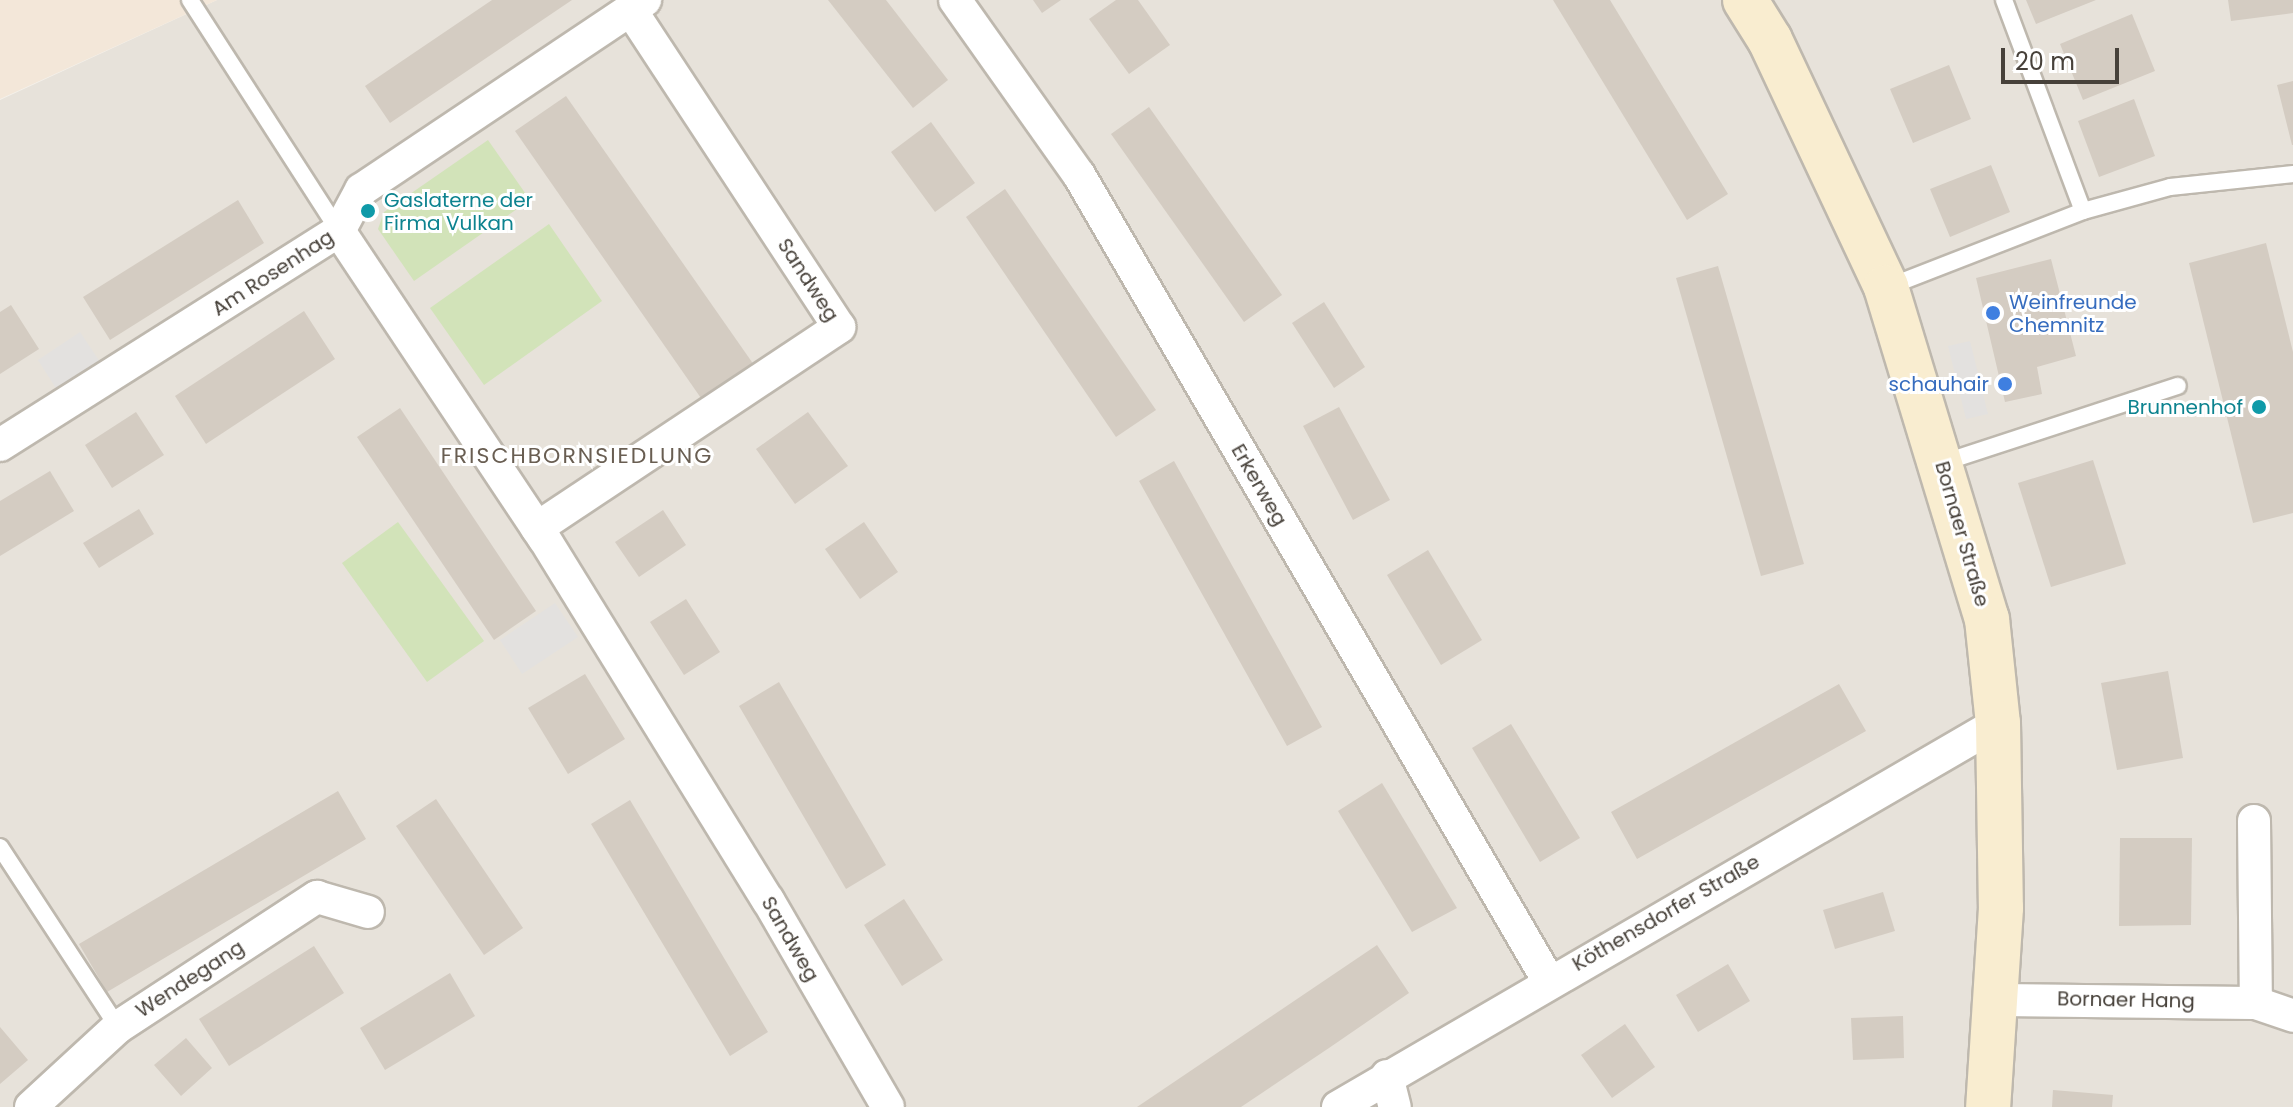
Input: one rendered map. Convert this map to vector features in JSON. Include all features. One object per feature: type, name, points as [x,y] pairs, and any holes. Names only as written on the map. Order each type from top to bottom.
[{"type":"main road","name":"Bornaer Straße","points":[[1745,0],[1770,40],[1886,287],[1987,619],[1998,723],[2001,908],[1988,1107]]},
{"type":"street","name":"Erkerweg","points":[[955,0],[1079,175],[1548,980]]},
{"type":"street","name":"Am Rosenhag","points":[[0,445],[339,231],[361,190],[638,5]]},
{"type":"street","name":"Sandweg","points":[[537,528],[839,327],[638,5]]},
{"type":"street","name":"Sandweg","points":[[339,231],[537,528],[768,900],[888,1107]]},
{"type":"street","name":"Köthensdorfer Straße","points":[[1338,1107],[1391,1092],[1548,980],[1998,723]]},
{"type":"street","points":[[2254,821],[2256,1003]]},
{"type":"street","name":"Wendegang","points":[[31,1107],[118,1027],[317,897],[368,912]]},
{"type":"street","name":"Bornaer Hang","points":[[1996,1000],[2256,1003],[2293,1016]]},
{"type":"lane","name":"Sandweg","points":[[190,0],[339,231]]},
{"type":"lane","points":[[2004,0],[2083,211]]},
{"type":"lane","points":[[1886,287],[2083,211],[2170,187],[2293,174]]},
{"type":"lane","points":[[1941,463],[2178,386]]},
{"type":"lane","points":[[0,847],[118,1027]]},
{"type":"shaded area","points":[[0,0],[217,0],[0,99]]},
{"type":"shaded area","points":[[217,0],[1732,0],[1870,284],[1983,626],[1988,1107],[0,1107],[0,100]]},
{"type":"shaded area","points":[[1753,0],[2293,0],[2293,1107],[1992,1107],[2005,646]]},
{"type":"shaded area","points":[[80,332],[100,362],[57,390],[38,360]]},
{"type":"shaded area","points":[[1970,341],[1988,414],[1966,419],[1948,346]]},
{"type":"shaded area","points":[[555,603],[578,637],[522,674],[500,640]]},
{"type":"green space","points":[[488,140],[530,200],[414,281],[378,229],[384,212]]},
{"type":"green space","points":[[549,224],[602,301],[484,385],[430,308]]},
{"type":"green space","points":[[398,522],[484,641],[427,682],[342,563]]},
{"type":"building","points":[[492,0],[572,0],[390,123],[365,86]]},
{"type":"building","points":[[828,0],[886,0],[948,80],[913,108]]},
{"type":"building","points":[[1033,0],[1061,0],[1042,13]]},
{"type":"building","points":[[1116,0],[1138,0],[1170,45],[1129,74],[1089,19]]},
{"type":"building","points":[[1553,0],[1610,0],[1728,194],[1687,220]]},
{"type":"building","points":[[2026,0],[2096,0],[2036,24]]},
{"type":"building","points":[[2228,0],[2293,0],[2293,13],[2231,21]]},
{"type":"building","points":[[2132,14],[2155,71],[2083,100],[2060,44]]},
{"type":"building","points":[[1949,65],[1971,119],[1913,143],[1890,89]]},
{"type":"building","points":[[2293,81],[2293,145],[2292,145],[2277,85]]},
{"type":"building","points":[[566,96],[754,365],[703,401],[515,131]]},
{"type":"building","points":[[2134,99],[2155,156],[2099,177],[2078,121]]},
{"type":"building","points":[[1149,107],[1282,295],[1244,322],[1111,134]]},
{"type":"building","points":[[931,122],[975,183],[935,212],[891,152]]},
{"type":"building","points":[[1991,165],[2010,212],[1950,237],[1930,189]]},
{"type":"building","points":[[1005,189],[1156,410],[1116,437],[966,217]]},
{"type":"building","points":[[238,200],[264,243],[110,340],[83,297]]},
{"type":"building","points":[[2266,243],[2293,352],[2293,513],[2253,523],[2189,263]]},
{"type":"building","points":[[2051,259],[2076,356],[2037,367],[2042,394],[2005,402],[1976,278]]},
{"type":"building","points":[[1718,266],[1804,564],[1761,576],[1676,278]]},
{"type":"building","points":[[1324,302],[1365,367],[1334,388],[1292,323]]},
{"type":"building","points":[[11,305],[39,349],[0,374],[0,312]]},
{"type":"building","points":[[304,311],[335,359],[206,444],[175,396]]},
{"type":"building","points":[[1339,407],[1390,500],[1353,520],[1303,426]]},
{"type":"building","points":[[400,408],[536,611],[494,640],[357,437]]},
{"type":"building","points":[[136,412],[164,455],[112,488],[85,445]]},
{"type":"building","points":[[808,412],[848,466],[795,504],[756,449]]},
{"type":"building","points":[[2093,460],[2126,564],[2051,587],[2018,483]]},
{"type":"building","points":[[1174,461],[1322,727],[1287,746],[1139,481]]},
{"type":"building","points":[[50,471],[74,511],[0,556],[0,501]]},
{"type":"building","points":[[139,509],[154,534],[99,568],[83,543]]},
{"type":"building","points":[[663,510],[686,545],[639,577],[615,542]]},
{"type":"building","points":[[864,522],[898,572],[860,599],[825,549]]},
{"type":"building","points":[[1428,550],[1482,640],[1441,665],[1387,575]]},
{"type":"building","points":[[686,599],[720,652],[684,675],[650,622]]},
{"type":"building","points":[[2168,671],[2183,758],[2117,770],[2101,683]]},
{"type":"building","points":[[585,674],[625,739],[568,774],[528,708]]},
{"type":"building","points":[[779,682],[886,865],[846,889],[739,706]]},
{"type":"building","points":[[1839,684],[1866,731],[1637,859],[1611,812]]},
{"type":"building","points":[[1511,724],[1580,838],[1540,862],[1472,748]]},
{"type":"building","points":[[1382,783],[1457,908],[1412,932],[1338,811]]},
{"type":"building","points":[[338,791],[366,839],[107,992],[79,944]]},
{"type":"building","points":[[436,799],[523,928],[484,955],[396,826]]},
{"type":"building","points":[[630,800],[768,1032],[730,1056],[591,824]]},
{"type":"building","points":[[2120,838],[2192,838],[2191,925],[2119,926]]},
{"type":"building","points":[[1883,892],[1895,931],[1835,949],[1823,910]]},
{"type":"building","points":[[904,899],[943,960],[902,986],[864,925]]},
{"type":"building","points":[[1377,945],[1409,993],[1329,1048],[1241,1107],[1137,1107]]},
{"type":"building","points":[[314,946],[344,993],[229,1066],[199,1019]]},
{"type":"building","points":[[1728,964],[1750,1001],[1698,1032],[1676,995]]},
{"type":"building","points":[[450,973],[475,1016],[385,1070],[360,1028]]},
{"type":"building","points":[[1903,1016],[1904,1058],[1853,1060],[1851,1018]]},
{"type":"building","points":[[1625,1024],[1655,1067],[1612,1098],[1581,1055]]},
{"type":"building","points":[[0,1027],[28,1060],[0,1084]]},
{"type":"building","points":[[186,1038],[212,1068],[181,1096],[154,1065]]},
{"type":"building","points":[[2053,1090],[2113,1095],[2112,1107],[2052,1107]]},
{"type":"place","name":"Gaslaterne der Firma Vulkan","points":[[368,211]]},
{"type":"place","name":"Weinfreunde Chemnitz","points":[[1993,313]]},
{"type":"place","name":"schauhair","points":[[2005,384]]},
{"type":"place","name":"Brunnenhof","points":[[2259,407]]},
{"type":"district","name":"FRISCHBORNSIEDLUNG","points":[[577,456]]}]
